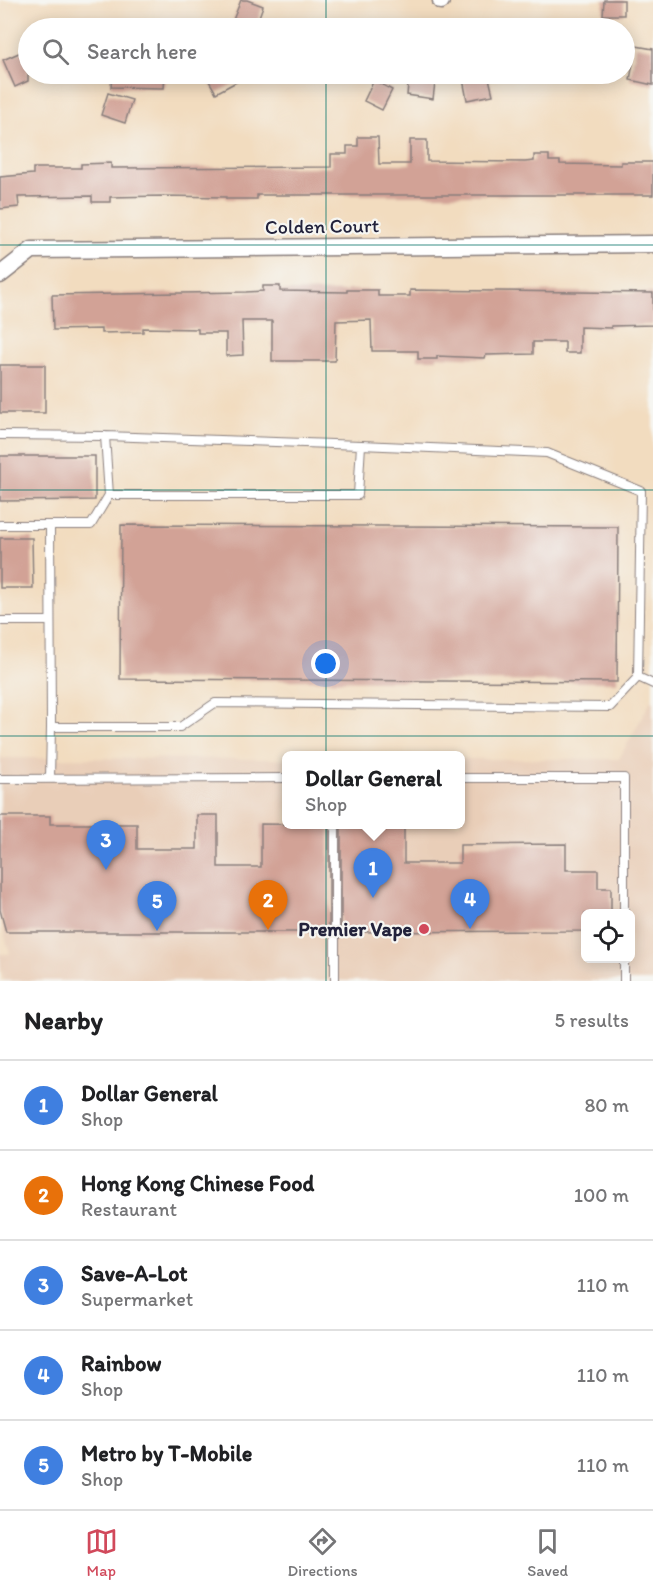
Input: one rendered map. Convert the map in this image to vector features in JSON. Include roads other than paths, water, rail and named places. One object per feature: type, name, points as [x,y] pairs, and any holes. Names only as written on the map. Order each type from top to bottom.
[{"type":"street","name":"Colden Court","points":[[0,275],[32,250],[653,244]]},
{"type":"lane","points":[[0,435],[105,436],[547,453],[641,491],[638,677],[609,707],[215,703],[180,727],[51,727]]},
{"type":"lane","points":[[0,525],[91,525],[109,495],[105,436]]},
{"type":"lane","points":[[109,495],[358,495],[361,445]]},
{"type":"lane","points":[[50,525],[50,779]]},
{"type":"lane","points":[[0,621],[50,621]]},
{"type":"lane","points":[[638,677],[653,684]]},
{"type":"lane","points":[[0,779],[282,778]]},
{"type":"lane","points":[[465,778],[624,778],[624,909]]},
{"type":"lane","points":[[335,829],[335,981]]},
{"type":"lane","points":[[624,963],[624,981]]},
{"type":"place","name":"Save-A-Lot","points":[[106,870]]},
{"type":"place","name":"Dollar General","points":[[373,898]]},
{"type":"place","name":"Premier Vape","points":[[424,929]]},
{"type":"place","name":"Rainbow","points":[[470,929]]},
{"type":"place","name":"Hong Kong Chinese Food","points":[[268,930]]},
{"type":"place","name":"Metro by T-Mobile","points":[[157,931]]}]
